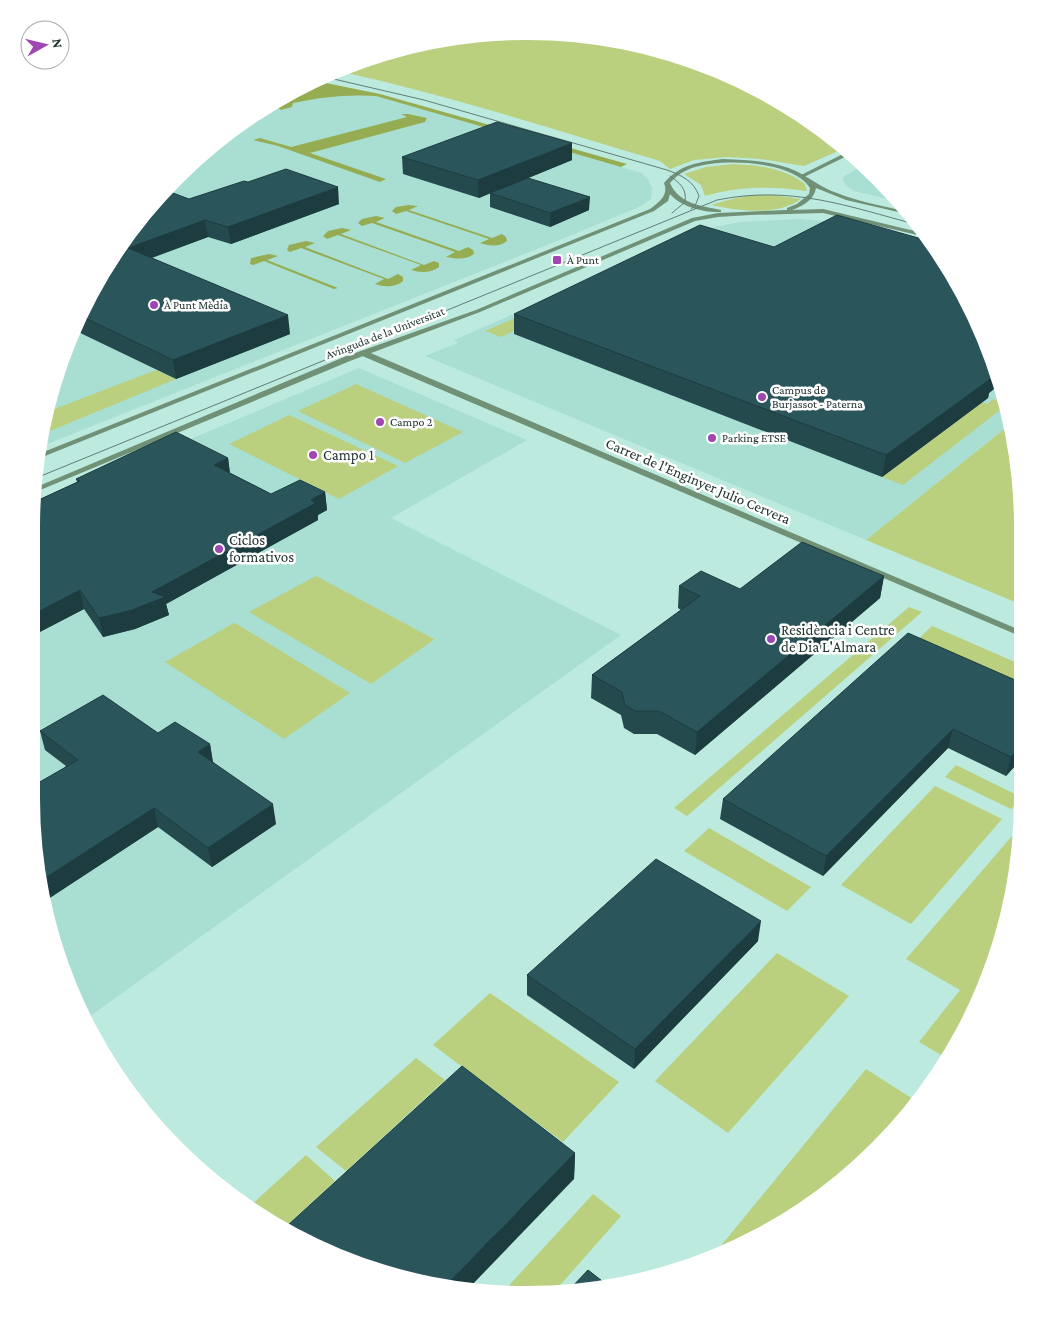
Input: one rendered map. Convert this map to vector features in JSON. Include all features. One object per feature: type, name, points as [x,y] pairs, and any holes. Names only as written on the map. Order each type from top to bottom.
[{"type":"street","points":[[802,176],[842,156]]},
{"type":"street","name":"Avinguda de la Universitat","points":[[45,454],[267,363],[652,210],[666,200],[667,183],[675,173],[688,167],[705,163],[740,162],[768,165],[787,169],[828,192],[897,210]]},
{"type":"street","points":[[768,212],[786,210],[808,199],[812,195],[813,188],[808,180]]},
{"type":"street","points":[[668,190],[675,197],[699,207],[728,212],[829,212],[914,232]]},
{"type":"street","name":"Avinguda de la Universitat","points":[[42,487],[363,353],[478,310],[694,220],[718,215],[749,213]]},
{"type":"street","name":"Carrer de l'Enginyer Julio Cervera","points":[[363,353],[1014,631]]},
{"type":"shaded area","points":[[335,95],[376,96],[641,173],[648,179],[652,188],[651,199],[639,207],[562,239],[47,444],[66,370],[77,341],[105,283],[122,256],[161,206],[206,161],[256,122],[293,100]]},
{"type":"shaded area","points":[[857,169],[886,198],[854,191],[845,185],[844,176]]},
{"type":"shaded area","name":"Campus de Burjassot - Paterna","points":[[800,219],[831,222],[982,355],[1004,429],[866,540],[425,356],[458,343],[454,340],[714,227],[740,222]]},
{"type":"shaded area","points":[[359,368],[527,440],[391,518],[621,635],[91,1016],[66,956],[49,894],[44,863],[40,799],[41,502]]},
{"type":"green space","points":[[527,40],[591,44],[653,57],[713,77],[771,105],[798,122],[836,152],[804,166],[760,159],[728,157],[694,160],[670,169],[660,161],[379,80],[350,74],[401,57],[463,44]]},
{"type":"green space","points":[[327,83],[380,94],[627,164],[621,167],[376,96],[355,95],[324,98],[293,103],[292,107],[281,110],[279,108]]},
{"type":"green space","points":[[401,114],[427,118],[425,122],[310,153],[386,179],[380,182],[278,146],[253,140],[260,138],[291,147],[407,117]]},
{"type":"green space","points":[[733,164],[761,166],[788,174],[804,183],[807,191],[756,188],[730,190],[705,196],[701,185],[684,174],[706,167]]},
{"type":"green space","points":[[751,195],[773,195],[801,199],[781,208],[758,211],[711,205]]},
{"type":"green space","points":[[418,206],[409,210],[492,238],[502,234],[506,237],[507,241],[498,245],[483,244],[480,243],[489,239],[406,211],[396,214],[392,211],[396,207]]},
{"type":"green space","points":[[376,216],[385,218],[376,222],[459,251],[468,247],[473,250],[474,254],[461,258],[446,257],[455,252],[372,223],[362,226],[358,223],[362,219]]},
{"type":"green space","points":[[342,228],[351,230],[341,234],[424,265],[434,261],[439,263],[439,267],[426,272],[418,272],[411,270],[421,265],[338,235],[327,239],[323,236],[328,231]]},
{"type":"green space","points":[[306,241],[315,243],[305,247],[388,279],[398,274],[403,277],[403,281],[393,286],[378,285],[375,284],[384,279],[301,248],[290,252],[287,250],[289,245]]},
{"type":"green space","points":[[269,254],[278,256],[267,260],[338,288],[334,289],[264,261],[253,265],[250,264],[251,258]]},
{"type":"green space","points":[[653,258],[661,260],[501,337],[485,331]]},
{"type":"green space","points":[[156,370],[176,379],[49,431],[55,409]]},
{"type":"green space","name":"Campo 2","points":[[356,384],[463,432],[405,463],[298,411]]},
{"type":"green space","points":[[993,399],[997,401],[999,411],[903,485],[882,477],[982,402],[987,404]]},
{"type":"green space","name":"Campo 1","points":[[289,415],[398,466],[339,499],[229,444]]},
{"type":"green space","points":[[1004,429],[1013,495],[1014,602],[866,540]]},
{"type":"green space","points":[[316,576],[435,639],[371,684],[249,612]]},
{"type":"green space","points":[[909,607],[922,612],[687,816],[674,808]]},
{"type":"green space","points":[[234,623],[350,693],[284,739],[165,662]]},
{"type":"green space","points":[[932,626],[1014,662],[1014,688],[914,643]]},
{"type":"green space","points":[[956,765],[1014,794],[1014,806],[1011,809],[945,777]]},
{"type":"green space","points":[[935,786],[1002,819],[911,924],[841,885]]},
{"type":"green space","points":[[709,828],[811,887],[787,911],[684,851]]},
{"type":"green space","points":[[1013,836],[1005,894],[988,956],[964,1014],[941,1055],[919,1042],[960,990],[906,959]]},
{"type":"green space","points":[[777,953],[849,996],[728,1133],[655,1081]]},
{"type":"green space","points":[[490,993],[619,1082],[563,1142],[433,1045]]},
{"type":"green space","points":[[416,1058],[445,1080],[346,1171],[316,1147]]},
{"type":"green space","points":[[866,1069],[911,1098],[871,1143],[823,1185],[798,1204],[770,1221],[721,1245]]},
{"type":"green space","points":[[306,1155],[335,1181],[289,1224],[254,1202]]},
{"type":"green space","points":[[593,1194],[621,1216],[560,1285],[509,1285]]},
{"type":"building","points":[[497,122],[572,143],[478,180],[402,157]]},
{"type":"building","points":[[286,169],[338,187],[228,227],[205,220],[128,248],[173,193],[189,199],[244,181],[248,182]]},
{"type":"building","points":[[528,178],[590,197],[550,213],[490,193]]},
{"type":"building","points":[[837,215],[918,238],[932,256],[964,312],[991,379],[886,455],[514,314],[700,225],[774,247]]},
{"type":"building","points":[[128,248],[288,315],[173,360],[87,319],[105,283]]},
{"type":"building","points":[[176,432],[228,458],[214,465],[271,494],[300,480],[325,492],[311,500],[316,503],[152,592],[165,597],[132,610],[99,618],[80,590],[40,611],[41,499],[80,481],[76,479]]},
{"type":"building","name":"Residència i Centre de Dia L'Almara","points":[[802,542],[884,576],[697,732],[659,711],[635,711],[625,705],[622,692],[592,675],[700,596],[679,586],[701,571],[740,589]]},
{"type":"building","points":[[908,633],[1014,679],[1014,754],[1011,757],[953,729],[826,856],[723,799]]},
{"type":"building","points":[[103,695],[158,733],[175,722],[210,744],[198,752],[273,804],[208,848],[154,808],[46,877],[41,831],[40,782],[78,760],[40,731]]},
{"type":"building","points":[[656,859],[761,921],[635,1049],[527,975]]},
{"type":"building","points":[[462,1066],[575,1153],[451,1280],[432,1277],[370,1260],[341,1249],[289,1224]]},
{"type":"building","points":[[588,1270],[601,1280],[591,1282],[575,1283]]},
{"type":"tram line","points":[[336,79],[424,100],[667,170],[686,179],[694,186],[699,196],[695,206],[691,209]]},
{"type":"tram line","points":[[670,176],[677,181],[685,193],[685,202],[672,213]]},
{"type":"tram line","points":[[43,475],[717,200],[744,196],[794,196],[843,205],[906,222]]},
{"type":"place","name":"À Punt","points":[[557,260]]},
{"type":"place","name":"À Punt Mèdia","points":[[154,305]]},
{"type":"place","name":"Campus de Burjassot - Paterna","points":[[762,397]]},
{"type":"place","name":"Campo 2","points":[[380,422]]},
{"type":"place","name":"Parking ETSE","points":[[712,438]]},
{"type":"place","name":"Campo 1","points":[[313,455]]},
{"type":"place","name":"Ciclos formativos","points":[[219,549]]},
{"type":"place","name":"Residència i Centre de Dia L'Almara","points":[[771,639]]}]
